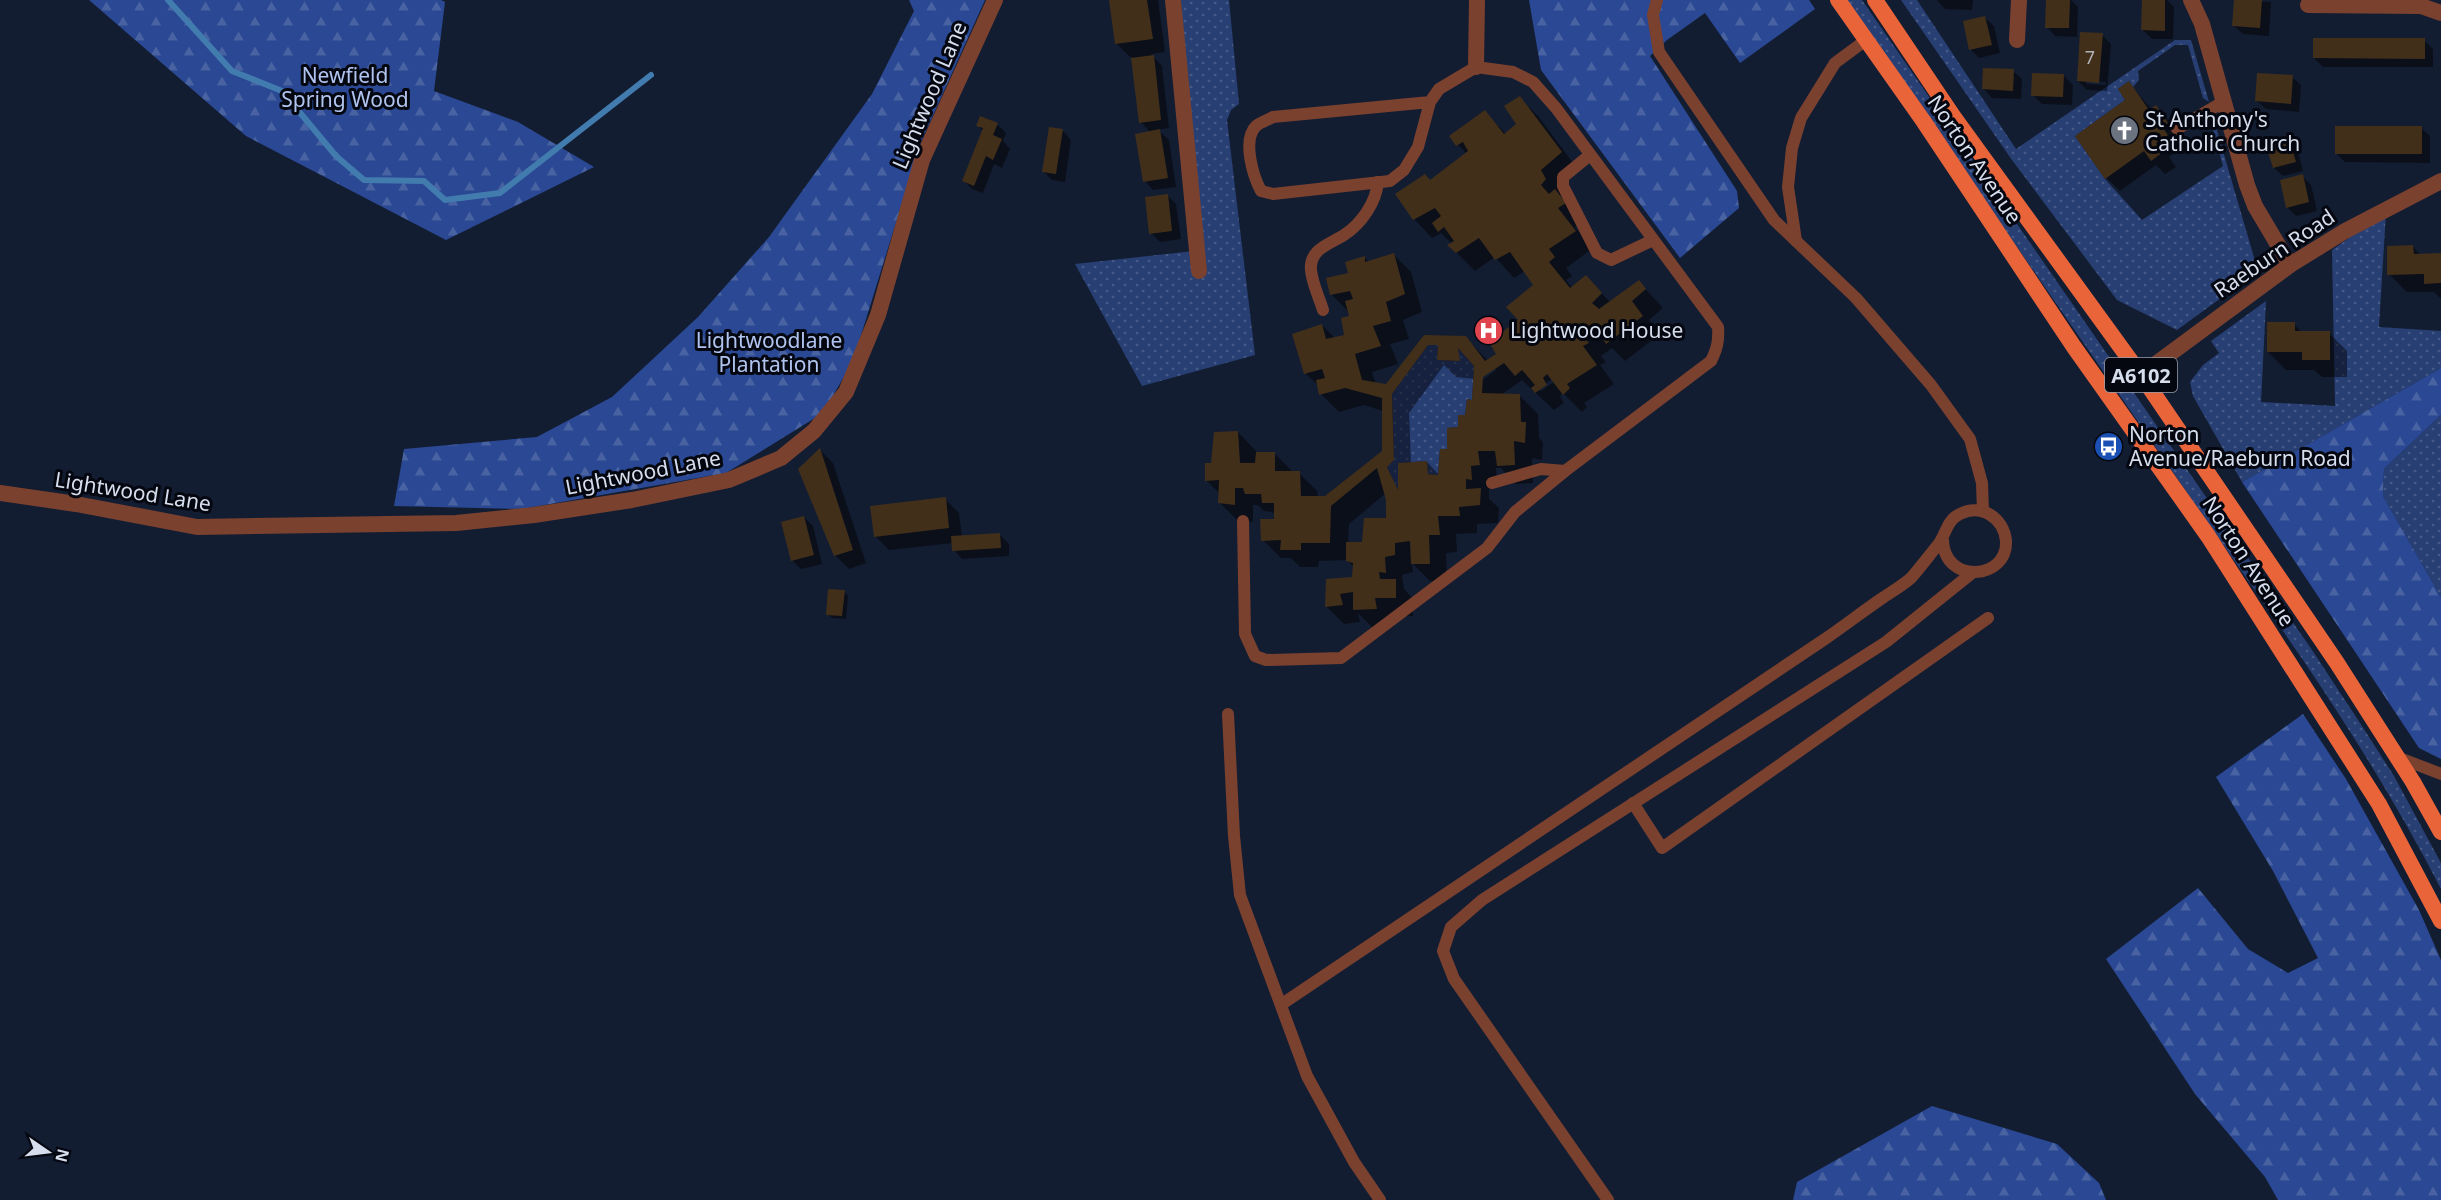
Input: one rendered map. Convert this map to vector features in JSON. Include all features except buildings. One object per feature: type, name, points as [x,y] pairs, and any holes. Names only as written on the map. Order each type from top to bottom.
[{"type":"highway","name":"Norton Avenue","points":[[1838,0],[1924,122],[2074,347],[2208,536],[2379,804],[2441,921]]},
{"type":"highway","name":"Norton Avenue","points":[[1875,0],[1953,116],[2141,375],[2337,663],[2397,757],[2441,832]]},
{"type":"street","name":"Lightwood Lane","points":[[0,493],[76,504],[197,527],[456,523],[534,515],[632,500],[729,480],[781,458],[814,431],[846,392],[878,315],[922,160],[995,0]]},
{"type":"street","points":[[1173,0],[1199,271]]},
{"type":"street","points":[[1476,68],[1477,0]]},
{"type":"street","points":[[2017,40],[2019,0]]},
{"type":"street","points":[[2191,0],[2202,24],[2255,206],[2290,265]]},
{"type":"street","points":[[2308,5],[2340,2],[2421,6],[2441,13]]},
{"type":"street","name":"Raeburn Road","points":[[2141,375],[2290,265],[2345,231],[2441,181]]},
{"type":"lane","points":[[1657,0],[1653,15],[1659,52],[1774,220],[1856,298],[1931,385],[1970,439],[1982,483],[1983,511]]},
{"type":"lane","points":[[1796,241],[1788,187],[1792,148],[1801,118],[1835,63],[1866,40]]},
{"type":"lane","points":[[1242,521],[1245,634],[1255,656],[1266,660],[1341,658],[1487,548],[1515,512],[1565,471],[1711,362],[1719,340],[1718,327],[1556,108],[1533,82],[1513,72],[1476,68],[1455,77],[1439,89],[1430,102],[1418,147],[1404,170],[1390,181],[1273,194],[1261,190],[1251,165],[1251,135],[1256,126],[1273,117],[1430,102]]},
{"type":"lane","points":[[2177,129],[2223,102]]},
{"type":"lane","points":[[1590,155],[1563,177],[1563,186],[1597,253],[1611,260],[1653,240]]},
{"type":"lane","points":[[1323,310],[1311,268],[1314,253],[1327,243],[1345,235],[1366,213],[1377,194],[1378,182]]},
{"type":"lane","points":[[1492,483],[1541,469],[1565,471]]},
{"type":"lane","points":[[1282,1004],[1825,639],[1909,579],[1943,540],[1951,521],[1959,514],[1972,510],[1983,511],[1993,516],[2001,524],[2004,532],[2005,549],[2001,559],[1989,569],[1972,573],[1886,642],[1482,900],[1451,927],[1443,951],[1454,979],[1608,1200]]},
{"type":"lane","points":[[1943,540],[1947,556],[1954,565],[1972,573]]},
{"type":"lane","points":[[1633,803],[1662,848],[1988,618]]},
{"type":"lane","points":[[1228,714],[1234,836],[1240,895],[1307,1076],[1354,1162],[1380,1200]]},
{"type":"lane","points":[[2397,757],[2441,774]]},
{"type":"shaded area","points":[[1181,0],[1229,0],[1239,104],[1231,110],[1227,120],[1255,355],[1142,386],[1075,264],[1194,251]]},
{"type":"shaded area","points":[[1846,0],[1862,0],[2312,650],[2394,776],[2441,863],[2441,889],[2375,772],[2303,660]]},
{"type":"shaded area","points":[[1901,0],[1917,0],[2016,149],[2175,40],[2191,40],[2209,102],[2203,98],[2188,45],[2175,45],[2138,71],[2139,80],[2133,87],[2129,81],[2118,89],[2125,100],[2075,136],[2105,179],[2142,220],[2223,166],[2210,119],[2213,117],[2258,271],[2177,330],[2117,300],[2012,160]]},
{"type":"shaded area","points":[[2386,212],[2379,327],[2441,331],[2441,368],[2242,482],[2193,396],[2190,382],[2203,365],[2219,353],[2211,341],[2266,301],[2261,402],[2335,406],[2332,250]]},
{"type":"shaded area","points":[[1428,345],[1438,345],[1437,360],[1459,361],[1458,348],[1474,366],[1472,400],[1467,399],[1465,415],[1458,415],[1458,427],[1447,428],[1447,449],[1440,449],[1438,475],[1428,474],[1427,461],[1399,463],[1398,490],[1387,467],[1394,460],[1392,394]]},
{"type":"shaded area","points":[[2441,415],[2441,597],[2383,496],[2384,469]]},
{"type":"green space","name":"Newfield Spring Wood","points":[[89,0],[441,0],[445,2],[434,91],[518,122],[594,167],[446,240],[246,136]]},
{"type":"green space","name":"Lightwoodlane Plantation","points":[[909,0],[985,0],[921,142],[853,361],[823,413],[726,473],[522,509],[394,506],[404,449],[537,437],[612,397],[698,317],[769,237],[872,94],[914,11]]},
{"type":"green space","points":[[1529,0],[1809,0],[1815,9],[1740,63],[1705,13],[1667,40],[1650,56],[1737,191],[1739,208],[1680,258],[1541,70]]},
{"type":"green space","points":[[2441,368],[2441,415],[2384,469],[2383,496],[2441,597],[2441,759],[2419,748],[2242,482]]},
{"type":"green space","points":[[2303,714],[2346,779],[2419,910],[2441,960],[2441,1200],[2278,1200],[2265,1177],[2195,1094],[2106,959],[2198,888],[2248,949],[2288,973],[2318,958],[2273,871],[2216,777]]},
{"type":"green space","points":[[1932,1106],[2057,1144],[2099,1183],[2106,1200],[1793,1200],[1797,1182]]},
{"type":"waterway","points":[[168,0],[232,71],[282,91],[336,156],[364,180],[424,181],[445,200],[500,193],[651,75]]},
{"type":"place","name":"St Anthony's Catholic Church","points":[[2124,131]]},
{"type":"place","name":"Lightwood House","points":[[1489,330]]},
{"type":"place","name":"Norton Avenue/Raeburn Road","points":[[2108,446]]}]
